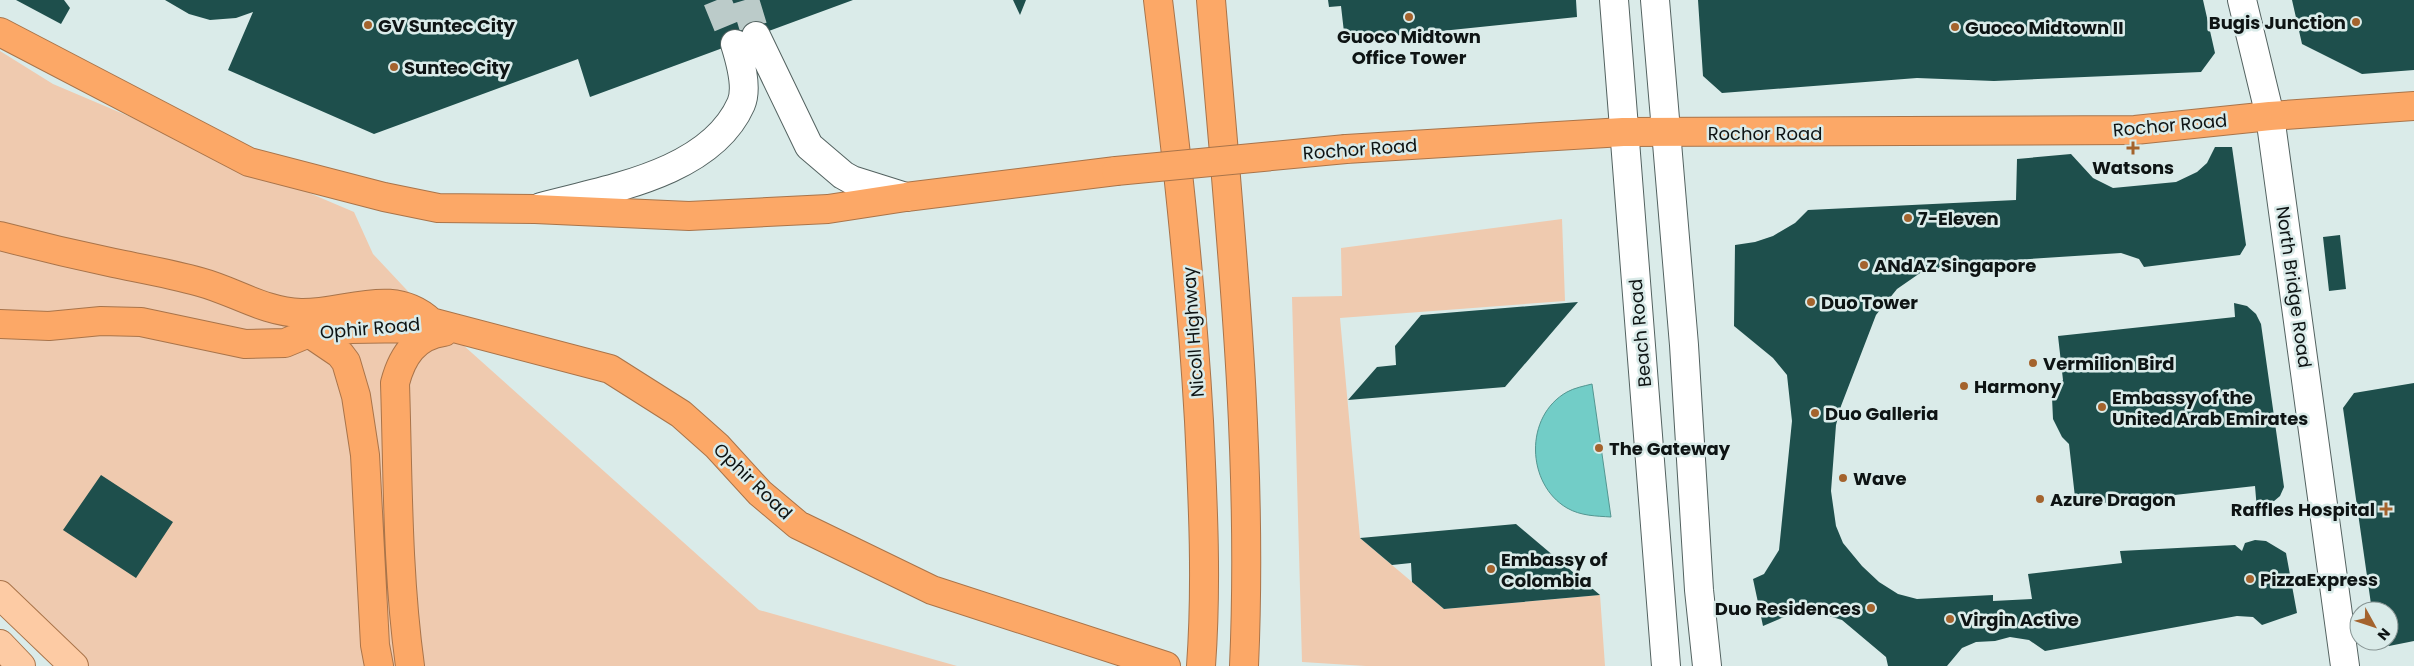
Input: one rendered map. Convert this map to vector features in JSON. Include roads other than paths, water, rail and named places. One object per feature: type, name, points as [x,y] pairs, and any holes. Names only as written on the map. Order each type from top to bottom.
[{"type":"highway","name":"Nicoll Highway","points":[[1158,0],[1174,132],[1195,347],[1205,540],[1205,617],[1202,666]]},
{"type":"highway","points":[[1211,0],[1240,364],[1246,516],[1244,666]]},
{"type":"highway","points":[[0,32],[29,49]]},
{"type":"highway","points":[[0,40],[29,49]]},
{"type":"highway","name":"Rochor Road","points":[[29,49],[249,162],[384,197],[438,208],[534,209],[689,216],[828,209],[906,197],[1116,171],[1346,149],[1623,132],[2135,130],[2270,116],[2414,106]]},
{"type":"highway","name":"Ophir Road","points":[[0,236],[201,282],[251,302],[279,310],[302,313],[385,303],[404,305],[419,311],[431,322],[610,369],[682,414],[717,446],[760,493],[798,525],[932,590],[1166,666]]},
{"type":"highway","name":"Ophir Road","points":[[0,324],[49,326],[101,321],[140,322],[244,344],[284,343],[308,333],[351,329],[418,328],[431,322]]},
{"type":"highway","points":[[410,666],[405,628],[398,534],[394,383],[399,366],[412,346],[430,334],[460,329]]},
{"type":"highway","points":[[308,333],[340,354],[346,362],[356,396],[365,455],[375,645],[379,666]]},
{"type":"main road","name":"Beach Road","points":[[1614,0],[1666,666]]},
{"type":"main road","points":[[1656,0],[1684,345],[1699,590],[1707,666]]},
{"type":"main road","name":"North Bridge Road","points":[[2242,0],[2270,116],[2345,666]]},
{"type":"main road","points":[[534,209],[656,175],[700,152],[722,132],[742,102],[742,67],[745,40],[809,146],[825,161],[852,180],[906,197]]},
{"type":"main road","points":[[0,595],[74,666]]},
{"type":"main road","points":[[0,644],[22,666]]},
{"type":"water","points":[[1592,384],[1611,517],[1583,514],[1567,508],[1553,497],[1544,483],[1538,467],[1537,433],[1543,417],[1553,403],[1567,392]]},
{"type":"tunnel","points":[[717,0],[735,44]]},
{"type":"tunnel","points":[[745,0],[756,36]]},
{"type":"place","name":"Guoco Midtown Office Tower","points":[[1409,17]]},
{"type":"place","name":"Bugis Junction","points":[[2356,22]]},
{"type":"place","name":"GV Suntec City","points":[[368,25]]},
{"type":"place","name":"Guoco Midtown II","points":[[1955,27]]},
{"type":"place","name":"Suntec City","points":[[394,67]]},
{"type":"place","name":"Watsons","points":[[2133,148]]},
{"type":"place","name":"7-Eleven","points":[[1908,218]]},
{"type":"place","name":"ANdAZ Singapore","points":[[1864,265]]},
{"type":"place","name":"Duo Tower","points":[[1811,302]]},
{"type":"place","name":"Vermilion Bird","points":[[2033,363]]},
{"type":"place","name":"Harmony","points":[[1964,386]]},
{"type":"place","name":"Embassy of the United Arab Emirates","points":[[2102,407]]},
{"type":"place","name":"Duo Galleria","points":[[1815,413]]},
{"type":"place","name":"The Gateway","points":[[1599,448]]},
{"type":"place","name":"Wave","points":[[1843,478]]},
{"type":"place","name":"Azure Dragon","points":[[2040,499]]},
{"type":"place","name":"Raffles Hospital","points":[[2386,509]]},
{"type":"place","name":"Embassy of Colombia","points":[[1491,569]]},
{"type":"place","name":"PizzaExpress","points":[[2250,579]]},
{"type":"place","name":"Duo Residences","points":[[1871,608]]},
{"type":"place","name":"Virgin Active","points":[[1950,619]]}]
